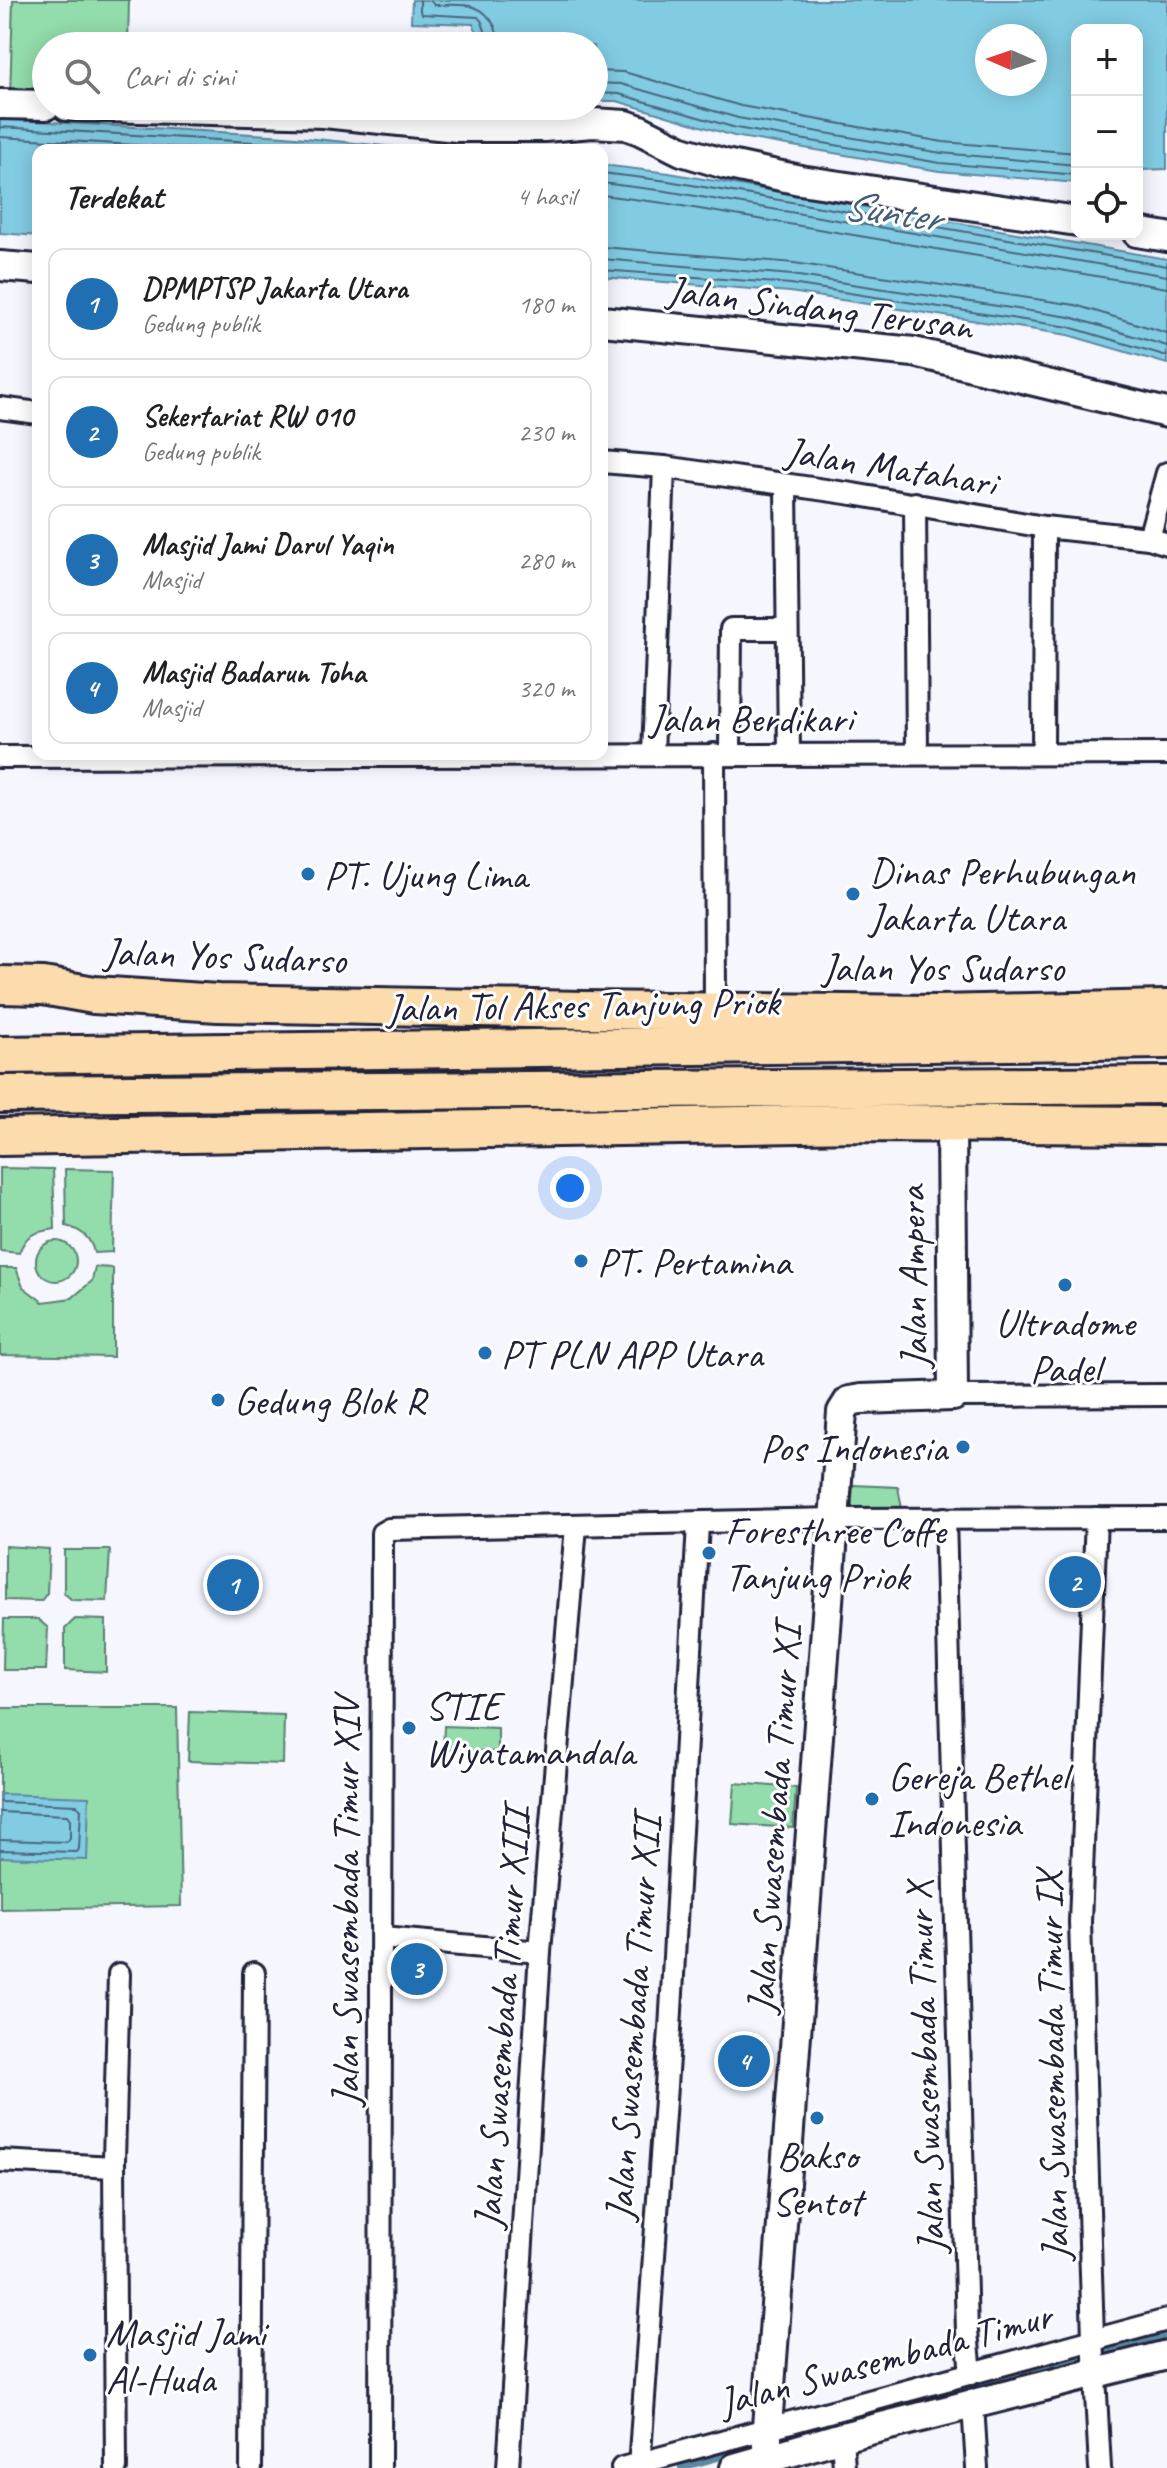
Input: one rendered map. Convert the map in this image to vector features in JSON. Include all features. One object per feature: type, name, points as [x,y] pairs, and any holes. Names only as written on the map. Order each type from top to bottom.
[{"type":"highway","name":"Jalan Yos Sudarso","points":[[0,985],[43,986],[94,995],[218,1003],[937,1014],[1167,1009]]},
{"type":"highway","name":"Jalan Tol Akses Tanjung Priok","points":[[0,1055],[1167,1040]]},
{"type":"highway","points":[[237,1133],[280,1118],[342,1112],[986,1102],[1005,1085]]},
{"type":"highway","name":"Jalan Tol Akses Tanjung Priok","points":[[0,1094],[1167,1085]]},
{"type":"highway","points":[[0,1137],[951,1123],[1167,1125]]},
{"type":"street","points":[[0,104],[32,105]]},
{"type":"street","points":[[390,120],[457,127],[626,125],[693,155],[755,171],[1071,220]]},
{"type":"street","points":[[1143,233],[1167,237]]},
{"type":"street","points":[[0,266],[32,269]]},
{"type":"street","name":"Jalan Sindang Terusan","points":[[608,322],[914,352],[1167,413]]},
{"type":"street","points":[[0,408],[32,412]]},
{"type":"street","name":"Jalan Matahari","points":[[608,462],[664,467],[915,503],[1044,527],[1158,541]]},
{"type":"street","points":[[653,754],[664,467]]},
{"type":"street","points":[[1158,541],[1167,473]]},
{"type":"street","points":[[786,486],[789,753]]},
{"type":"street","points":[[915,503],[917,753]]},
{"type":"street","points":[[1043,754],[1044,527]]},
{"type":"street","points":[[715,1011],[722,754],[731,629],[787,629]]},
{"type":"street","name":"Jalan Berdikari","points":[[608,754],[1167,754]]},
{"type":"street","name":"Jalan Berdikari","points":[[0,757],[32,757]]},
{"type":"street","name":"Jalan Ampera","points":[[835,1519],[844,1406],[849,1401],[861,1399],[953,1396],[951,1123]]},
{"type":"street","points":[[953,1396],[1167,1395]]},
{"type":"street","name":"Jalan Swasembada Timur X","points":[[945,1518],[971,2374]]},
{"type":"street","name":"Jalan Swasembada Timur IX","points":[[1096,1518],[1080,1922],[1100,2468]]},
{"type":"street","points":[[576,1526],[835,1519],[1167,1518]]},
{"type":"street","name":"Jalan Swasembada Timur XI","points":[[767,2447],[835,1519]]},
{"type":"street","name":"Jalan Swasembada Timur XII","points":[[635,2467],[670,2029],[698,1524]]},
{"type":"street","name":"Jalan Swasembada Timur XIV","points":[[380,2468],[382,1533],[389,1529],[576,1526]]},
{"type":"street","name":"Jalan Swasembada Timur XIII","points":[[508,2468],[540,1952],[576,1526]]},
{"type":"street","points":[[382,1938],[540,1952]]},
{"type":"street","points":[[251,2468],[254,1973]]},
{"type":"street","points":[[116,2468],[114,2167],[119,1974]]},
{"type":"street","points":[[0,2161],[114,2167]]},
{"type":"street","name":"Jalan Swasembada Timur","points":[[635,2467],[767,2447],[971,2374],[1167,2320]]},
{"type":"street","points":[[735,2468],[767,2447],[842,2437],[973,2405],[1095,2369],[1167,2355]]},
{"type":"street","points":[[973,2405],[977,2468]]},
{"type":"street","points":[[842,2437],[844,2468]]},
{"type":"green space","points":[[13,0],[129,0],[128,32],[32,32],[32,98],[10,97]]},
{"type":"green space","points":[[0,1168],[53,1169],[55,1229],[32,1235],[19,1253],[0,1251]]},
{"type":"green space","points":[[65,1169],[114,1170],[112,1252],[94,1253],[84,1235],[66,1226]]},
{"type":"green space","points":[[56,1241],[70,1247],[76,1261],[70,1275],[56,1281],[42,1275],[36,1261],[42,1247]]},
{"type":"green space","points":[[95,1267],[113,1268],[113,1357],[0,1355],[0,1268],[16,1268],[23,1287],[43,1302],[72,1298],[92,1281]]},
{"type":"green space","points":[[853,1485],[898,1487],[903,1514],[851,1514]]},
{"type":"green space","points":[[5,1546],[49,1549],[47,1593],[41,1601],[5,1600]]},
{"type":"green space","points":[[64,1550],[110,1550],[107,1601],[72,1600],[64,1593]]},
{"type":"green space","points":[[4,1619],[38,1619],[48,1628],[46,1670],[3,1670]]},
{"type":"green space","points":[[75,1619],[106,1620],[106,1672],[65,1670],[65,1629]]},
{"type":"green space","points":[[0,1708],[177,1708],[181,1906],[0,1909]]},
{"type":"green space","points":[[190,1712],[284,1715],[283,1764],[188,1761]]},
{"type":"green space","points":[[444,1726],[498,1728],[498,1752],[443,1750]]},
{"type":"green space","points":[[735,1783],[796,1788],[793,1828],[732,1824]]},
{"type":"water","points":[[412,0],[1167,0],[1167,169],[1143,170],[1143,24],[1071,24],[1071,182],[939,171],[734,136],[617,101],[608,101],[608,32],[477,32],[473,24],[411,22]]},
{"type":"water","points":[[0,119],[285,136],[365,144],[32,144],[32,236],[0,233]]},
{"type":"water","points":[[608,166],[669,173],[1167,259],[1167,364],[1068,335],[790,292],[608,277]]},
{"type":"water","points":[[0,1794],[89,1797],[87,1860],[0,1857]]},
{"type":"waterway","points":[[904,2407],[1167,2335]]},
{"type":"waterway","points":[[681,2468],[754,2448]]},
{"type":"place","name":"PT. Ujung Lima","points":[[308,874]]},
{"type":"place","name":"Dinas Perhubungan Jakarta Utara","points":[[853,894]]},
{"type":"place","name":"PT. Pertamina","points":[[581,1261]]},
{"type":"place","name":"Ultradome Padel","points":[[1065,1285]]},
{"type":"place","name":"PT PLN APP Utara","points":[[485,1353]]},
{"type":"place","name":"Gedung Blok R","points":[[218,1400]]},
{"type":"place","name":"Pos Indonesia","points":[[963,1447]]},
{"type":"place","name":"Foresthree Coffe Tanjung Priok","points":[[709,1553]]},
{"type":"place","name":"Sekertariat RW 010","points":[[1075,1582]]},
{"type":"place","name":"DPMPTSP Jakarta Utara","points":[[233,1585]]},
{"type":"place","name":"STIE Wiyatamandala","points":[[409,1728]]},
{"type":"place","name":"Gereja Bethel Indonesia","points":[[872,1799]]},
{"type":"place","name":"Masjid Jami Darul Yaqin","points":[[417,1969]]},
{"type":"place","name":"Masjid Badarun Toha","points":[[744,2061]]},
{"type":"place","name":"Bakso Sentot","points":[[817,2118]]},
{"type":"place","name":"Masjid Jami Al-Huda","points":[[90,2355]]},
{"type":"water label","name":"Sunter","points":[[892,210]]}]
